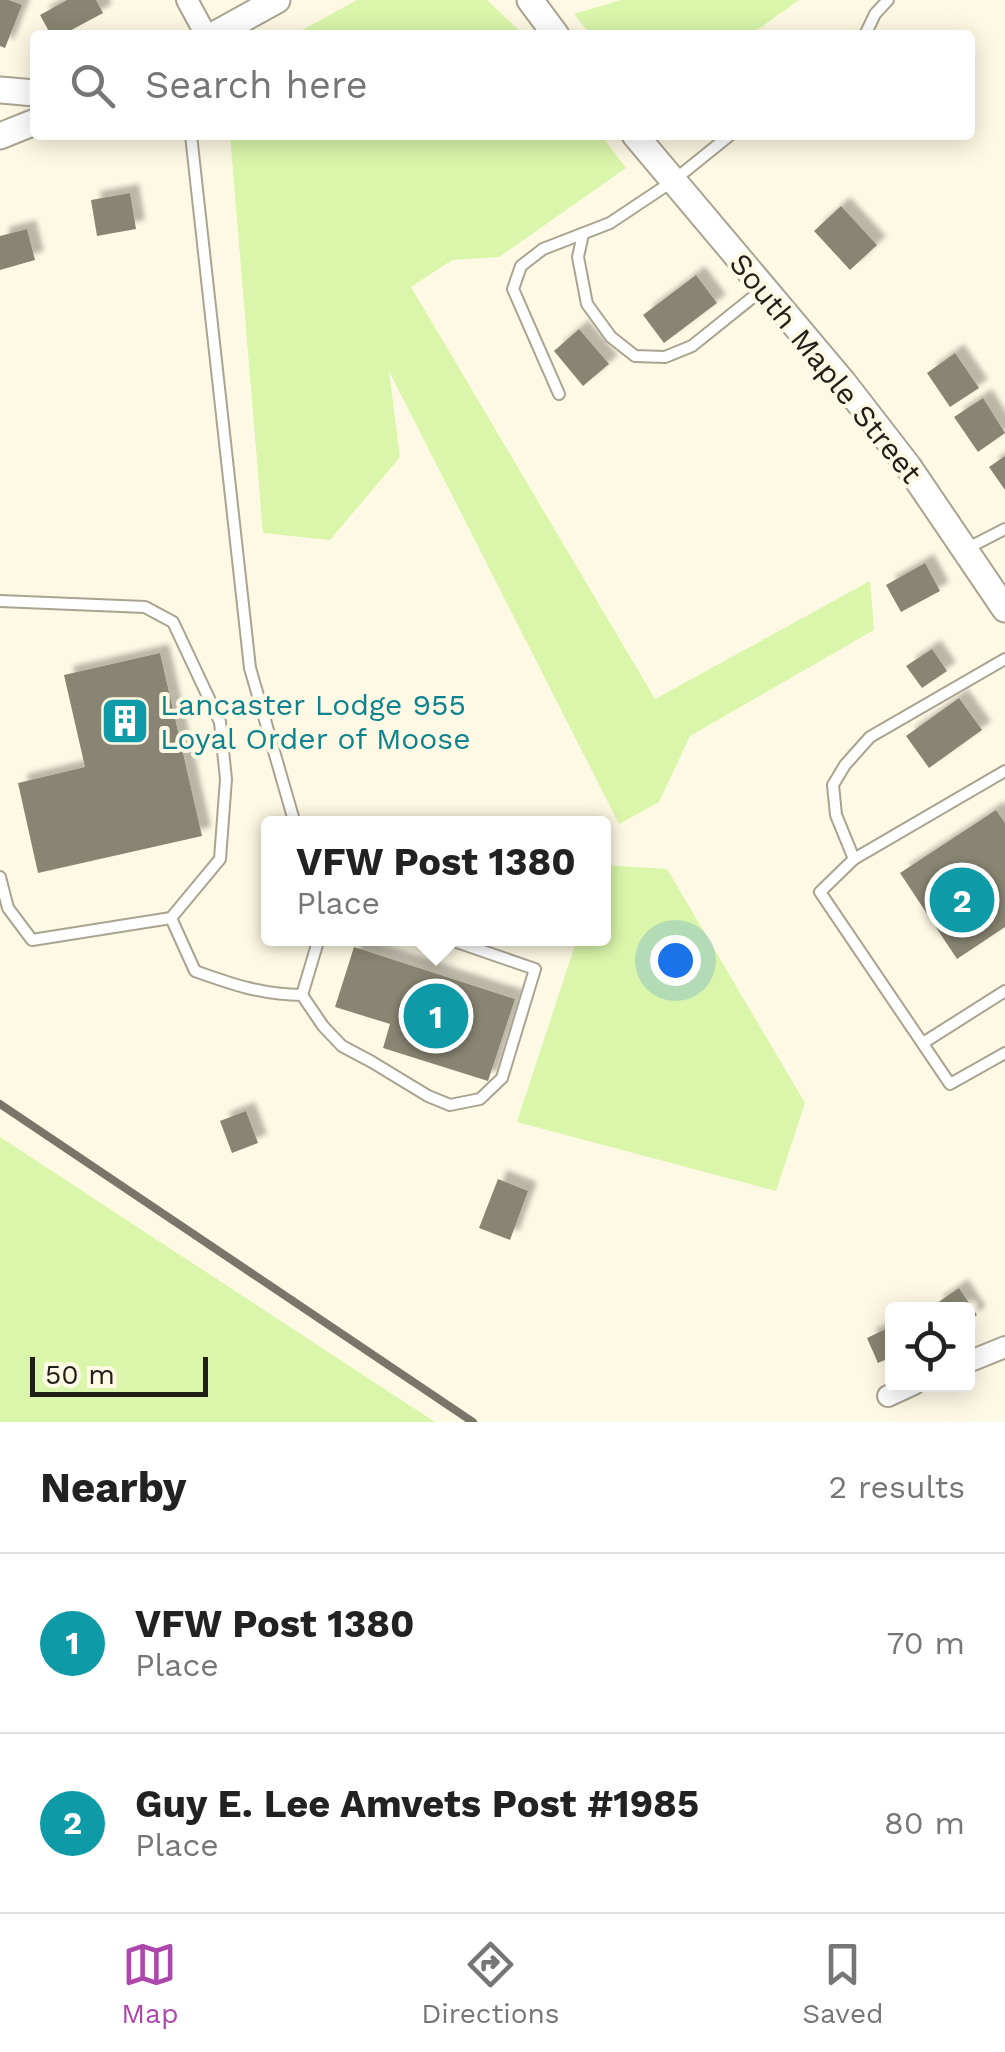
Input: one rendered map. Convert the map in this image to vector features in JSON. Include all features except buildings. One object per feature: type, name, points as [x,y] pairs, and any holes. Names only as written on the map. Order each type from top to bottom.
[{"type":"street","points":[[187,0],[207,30]]},
{"type":"street","points":[[220,30],[277,0]]},
{"type":"street","points":[[530,0],[552,30]]},
{"type":"street","points":[[0,90],[30,93]]},
{"type":"street","points":[[0,136],[30,124]]},
{"type":"street","name":"South Maple Street","points":[[639,140],[854,396],[908,466],[1005,609]]},
{"type":"street","points":[[975,1359],[1005,1347]]},
{"type":"street","points":[[888,1396],[897,1392]]},
{"type":"lane","points":[[867,30],[888,0]]},
{"type":"lane","points":[[192,140],[250,668],[293,816]]},
{"type":"lane","points":[[559,394],[513,289],[520,266],[542,249],[610,223],[673,182],[724,140]]},
{"type":"lane","points":[[583,234],[578,257],[587,304],[611,338],[635,356],[665,357],[692,346],[764,288]]},
{"type":"lane","points":[[965,550],[1005,529]]},
{"type":"lane","points":[[0,600],[145,607],[173,622],[220,722],[226,779],[220,858],[171,918],[32,940],[8,908],[0,877]]},
{"type":"lane","points":[[854,859],[836,815],[834,785],[845,765],[870,737],[1005,659]]},
{"type":"lane","points":[[1005,772],[854,859],[820,892],[950,1084],[1005,1053]]},
{"type":"lane","points":[[171,918],[195,971],[242,988],[275,995],[302,995]]},
{"type":"lane","points":[[302,995],[317,946]]},
{"type":"lane","points":[[302,995],[342,1046],[450,1105],[480,1099],[502,1078],[534,969],[468,946]]},
{"type":"lane","points":[[923,1043],[1005,991]]},
{"type":"green space","points":[[357,0],[487,0],[519,30],[302,30]]},
{"type":"green space","points":[[621,0],[799,0],[757,30],[587,30],[574,14]]},
{"type":"green space","points":[[230,140],[605,140],[626,168],[499,257],[452,260],[411,287],[655,699],[870,581],[874,630],[690,736],[659,802],[619,824],[389,371],[400,457],[330,540],[263,533]]},
{"type":"green space","points":[[611,865],[667,869],[805,1103],[776,1191],[517,1122],[575,946],[611,946]]},
{"type":"green space","points":[[0,1137],[435,1422],[0,1422]]},
{"type":"railway","points":[[0,1104],[473,1422]]},
{"type":"place","name":"Lancaster Lodge 955 Loyal Order of Moose","points":[[125,721]]},
{"type":"place","name":"Guy E. Lee Amvets Post #1985","points":[[962,900]]},
{"type":"place","name":"VFW Post 1380","points":[[436,1016]]}]
